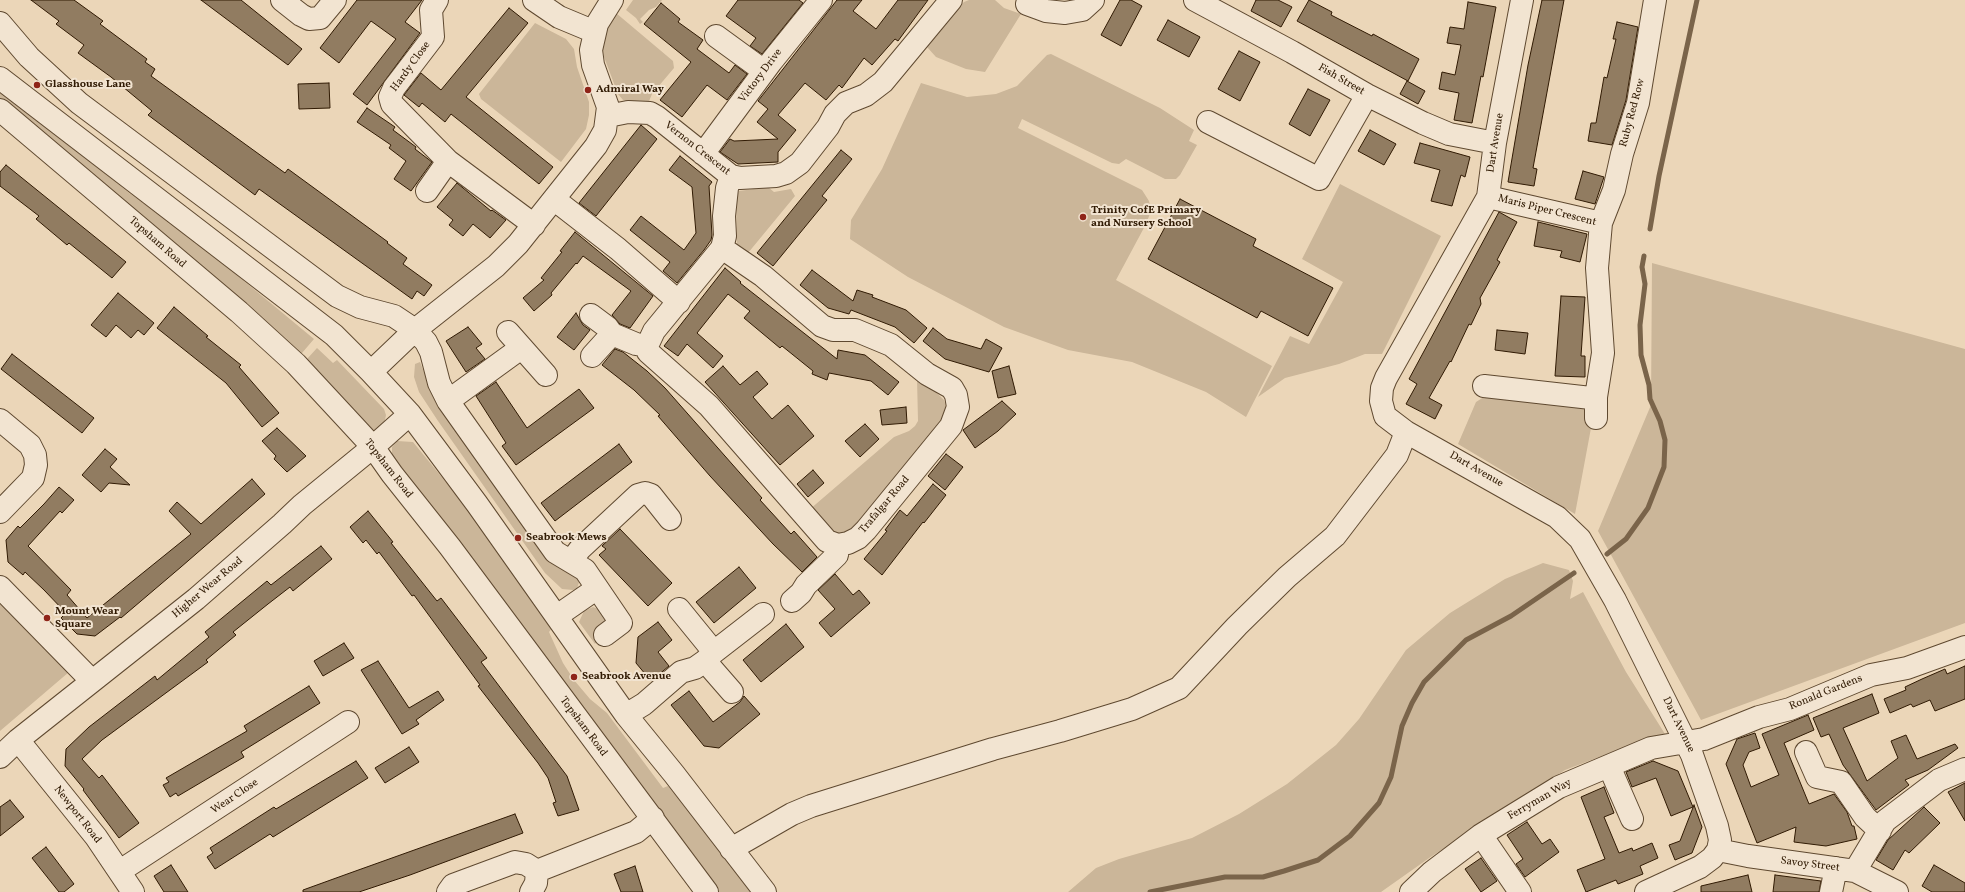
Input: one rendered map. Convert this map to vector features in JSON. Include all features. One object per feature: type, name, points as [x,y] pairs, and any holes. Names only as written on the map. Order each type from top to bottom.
[{"type":"street","points":[[282,0],[301,15],[309,19],[320,18],[335,0]]},
{"type":"street","name":"Hardy Close","points":[[437,0],[432,10],[433,37],[394,88],[390,96],[392,104],[448,161],[534,224]]},
{"type":"street","points":[[534,0],[559,16],[595,32]]},
{"type":"street","points":[[371,372],[415,330],[496,266],[518,244],[555,200],[596,146],[605,130],[608,116],[606,99],[593,65],[592,50],[597,24],[612,0]]},
{"type":"street","name":"Victory Drive","points":[[703,154],[764,71],[821,0]]},
{"type":"street","name":"Vernon Crescent","points":[[608,116],[628,112],[650,113],[731,176],[740,178],[776,176],[786,173],[795,167],[828,127],[835,114],[846,103],[866,95],[883,82],[951,0]]},
{"type":"street","points":[[1027,4],[1051,12],[1070,13],[1082,10],[1093,0]]},
{"type":"street","name":"Fish Street","points":[[1194,0],[1292,52],[1366,95],[1449,134],[1495,143]]},
{"type":"street","name":"Dart Avenue","points":[[1522,0],[1495,143],[1488,197],[1382,388],[1381,400],[1385,416],[1406,432],[1557,517],[1580,539],[1615,600],[1687,744],[1717,826],[1720,840],[1718,850]]},
{"type":"street","name":"Ruby Red Row","points":[[1601,223],[1614,190],[1622,154],[1638,103],[1656,0]]},
{"type":"street","points":[[0,23],[29,57],[79,103],[337,296],[360,307],[394,316],[415,330],[426,342],[439,383],[448,401],[555,552],[585,570],[596,589],[621,623],[605,635]]},
{"type":"street","points":[[716,36],[764,71]]},
{"type":"street","points":[[0,78],[334,335],[371,372],[410,414],[557,616],[626,715],[679,780],[765,892]]},
{"type":"street","points":[[1208,122],[1319,179],[1366,95]]},
{"type":"street","name":"Topsham Road","points":[[0,110],[227,302],[291,359],[373,447],[392,474],[450,547],[707,892]]},
{"type":"street","points":[[427,191],[448,161]]},
{"type":"street","points":[[731,176],[724,216],[725,236],[722,248],[654,331],[647,346],[648,352],[653,358],[684,382],[709,406],[827,541],[838,544],[837,555],[792,601]]},
{"type":"street","name":"Maris Piper Crescent","points":[[1484,386],[1591,398],[1596,408],[1603,353],[1597,268],[1601,223],[1488,197]]},
{"type":"street","points":[[555,200],[618,249],[679,302]]},
{"type":"street","name":"Trafalgar Road","points":[[722,248],[763,276],[822,326],[833,330],[855,330],[891,345],[927,374],[952,388],[956,395],[958,407],[956,414],[951,426],[936,446],[902,484],[858,538],[838,544]]},
{"type":"street","points":[[591,315],[607,327],[612,334],[636,344],[647,346]]},
{"type":"street","points":[[592,356],[612,334]]},
{"type":"street","points":[[448,401],[515,340],[546,375]]},
{"type":"street","name":"Higher Wear Road","points":[[0,757],[18,740],[196,599],[302,505],[373,447],[410,414]]},
{"type":"street","points":[[0,420],[30,445],[35,455],[36,464],[33,478],[0,512]]},
{"type":"street","points":[[731,849],[792,814],[811,806],[993,749],[1060,731],[1132,709],[1179,688],[1237,626],[1286,577],[1335,536],[1397,456],[1406,432]]},
{"type":"street","points":[[571,561],[580,550],[638,495],[645,493],[651,495],[670,519]]},
{"type":"street","points":[[0,587],[92,681]]},
{"type":"street","points":[[557,616],[596,589]]},
{"type":"street","points":[[679,609],[732,692]]},
{"type":"street","points":[[626,715],[644,704],[681,672],[695,668],[763,614]]},
{"type":"street","name":"Ronald Gardens","points":[[1687,744],[1704,739],[1759,717],[1790,709],[1871,675],[1907,668],[1965,647]]},
{"type":"street","name":"Wear Close","points":[[120,871],[348,722]]},
{"type":"street","name":"Newport Road","points":[[18,740],[96,837],[133,892]]},
{"type":"street","name":"Ferryman Way","points":[[1411,892],[1432,872],[1481,835],[1559,786],[1651,748],[1665,745],[1687,744]]},
{"type":"street","points":[[1806,752],[1817,777],[1841,782],[1865,817],[1880,831]]},
{"type":"street","points":[[1609,766],[1632,819]]},
{"type":"street","points":[[1831,892],[1845,869],[1880,831],[1885,821],[1939,780],[1965,769]]},
{"type":"street","points":[[537,871],[636,832],[653,818]]},
{"type":"street","points":[[1481,835],[1520,892]]},
{"type":"street","points":[[1646,892],[1700,867],[1712,858],[1718,850]]},
{"type":"street","name":"Savoy Street","points":[[1718,850],[1756,858],[1845,869],[1897,892]]},
{"type":"street","points":[[448,892],[453,885],[515,862],[526,864],[537,871]]},
{"type":"street","points":[[531,892],[536,883],[537,871]]},
{"type":"shaded area","points":[[633,0],[662,0],[656,7],[649,10],[640,19],[643,22],[640,24],[636,18],[626,10]]},
{"type":"shaded area","points":[[969,0],[995,0],[1004,8],[1021,14],[985,72],[966,69],[936,57],[927,47],[942,23],[964,2]]},
{"type":"shaded area","points":[[616,13],[673,61],[674,68],[652,94],[647,106],[623,100],[618,94],[604,57],[602,45],[605,31]]},
{"type":"shaded area","points":[[535,23],[566,39],[574,49],[577,67],[589,102],[589,115],[586,129],[561,162],[481,99],[479,94]]},
{"type":"shaded area","points":[[1051,54],[1160,108],[1194,130],[1189,141],[1197,145],[1180,175],[1176,179],[1165,179],[1126,159],[1119,164],[1112,163],[1022,119],[1018,128],[1142,190],[1149,201],[1151,211],[1146,224],[1116,280],[1272,366],[1246,417],[1206,392],[1132,362],[1068,350],[1004,327],[908,277],[850,239],[851,220],[882,169],[921,83],[967,97],[996,94],[1017,86],[1047,55]]},
{"type":"shaded area","points":[[0,89],[128,192],[203,247],[314,339],[302,353],[295,353],[246,303],[0,102]]},
{"type":"shaded area","points":[[1340,184],[1441,236],[1382,354],[1365,354],[1339,364],[1285,378],[1258,397],[1290,336],[1309,344],[1343,282],[1302,259]]},
{"type":"shaded area","points":[[768,187],[774,192],[791,189],[795,196],[748,253],[737,244],[736,199],[739,191]]},
{"type":"shaded area","points":[[1652,263],[1965,349],[1965,623],[1701,720],[1598,531],[1651,405]]},
{"type":"shaded area","points":[[317,348],[333,363],[337,360],[384,409],[386,415],[384,425],[380,430],[371,430],[306,363],[307,359]]},
{"type":"shaded area","points":[[420,362],[424,372],[429,371],[575,574],[579,582],[577,589],[562,589],[545,573],[438,421],[419,392],[414,377],[415,364]]},
{"type":"shaded area","points":[[917,378],[935,391],[944,400],[946,406],[942,423],[870,512],[842,534],[833,532],[809,510],[894,437],[909,431],[915,426],[918,421]]},
{"type":"shaded area","points":[[1487,395],[1590,406],[1591,428],[1575,514],[1458,444],[1476,402]]},
{"type":"shaded area","points":[[397,441],[413,442],[486,531],[552,628],[549,632],[563,663],[574,680],[590,699],[607,713],[663,788],[668,786],[718,844],[755,892],[716,892],[400,468],[392,455],[392,447]]},
{"type":"shaded area","points":[[1543,563],[1569,570],[1573,581],[1570,599],[1583,592],[1626,672],[1665,734],[1652,737],[1565,770],[1432,856],[1381,892],[1068,892],[1096,868],[1119,859],[1192,838],[1239,814],[1287,784],[1336,745],[1359,719],[1406,650],[1450,613],[1505,579]]},
{"type":"shaded area","points":[[0,604],[69,672],[0,731]]},
{"type":"shaded area","points":[[593,607],[603,611],[608,621],[595,644],[579,622],[584,611]]},
{"type":"building","points":[[31,0],[74,0],[103,21],[100,24],[147,59],[145,62],[155,69],[151,76],[285,173],[288,169],[388,242],[387,243],[407,258],[403,264],[432,285],[424,296],[417,291],[412,299],[259,189],[255,195],[148,115],[152,111],[111,77],[78,53],[84,45],[56,24],[59,21]]},
{"type":"building","points":[[201,0],[241,0],[302,49],[288,65]]},
{"type":"building","points":[[357,0],[422,0],[405,22],[420,33],[367,105],[353,94],[396,39],[371,21],[339,63],[320,48]]},
{"type":"building","points":[[738,0],[799,0],[803,3],[762,54],[750,46],[756,38],[726,16]]},
{"type":"building","points":[[837,0],[862,0],[853,11],[876,29],[898,0],[928,0],[898,41],[895,39],[872,65],[864,58],[842,88],[839,85],[826,100],[805,83],[778,115],[796,130],[778,152],[778,162],[738,164],[720,152],[730,139],[734,141],[778,139],[757,122],[768,109],[758,101]]},
{"type":"building","points":[[1120,0],[1131,0],[1142,6],[1121,46],[1101,35]]},
{"type":"building","points":[[1256,0],[1278,0],[1292,7],[1281,27],[1251,11]]},
{"type":"building","points":[[1309,0],[1332,12],[1331,15],[1372,36],[1373,34],[1419,59],[1408,81],[1297,21]]},
{"type":"building","points":[[1542,0],[1564,0],[1533,168],[1537,169],[1534,186],[1508,182],[1528,65]]},
{"type":"building","points":[[1468,2],[1496,7],[1483,77],[1481,76],[1472,123],[1454,120],[1459,93],[1439,89],[1442,72],[1455,75],[1461,45],[1447,43],[1450,27],[1464,29]]},
{"type":"building","points":[[661,3],[680,19],[678,22],[703,40],[697,49],[729,73],[735,65],[747,74],[727,100],[707,85],[682,117],[660,100],[691,62],[644,24]]},
{"type":"building","points":[[509,8],[528,23],[466,97],[553,167],[539,184],[451,114],[445,122],[422,103],[419,107],[404,95],[421,73],[441,90]]},
{"type":"building","points":[[1168,20],[1200,37],[1189,57],[1157,40]]},
{"type":"building","points":[[1617,22],[1638,27],[1626,100],[1612,145],[1588,141],[1591,123],[1596,123],[1604,77],[1607,78],[1616,39],[1613,39]]},
{"type":"building","points":[[1239,51],[1260,62],[1240,101],[1218,89]]},
{"type":"building","points":[[1407,81],[1425,91],[1418,104],[1400,94]]},
{"type":"building","points":[[329,83],[330,108],[299,109],[298,84]]},
{"type":"building","points":[[1308,89],[1330,100],[1310,136],[1289,124]]},
{"type":"building","points":[[367,108],[395,127],[393,130],[416,147],[415,149],[432,162],[411,191],[394,179],[406,161],[389,148],[391,145],[357,122]]},
{"type":"building","points":[[641,125],[657,139],[596,216],[579,203]]},
{"type":"building","points":[[1370,130],[1396,144],[1384,165],[1358,151]]},
{"type":"building","points":[[1420,143],[1470,157],[1465,177],[1461,175],[1452,206],[1431,201],[1440,170],[1414,163]]},
{"type":"building","points":[[841,150],[852,159],[822,196],[827,200],[773,266],[757,253]]},
{"type":"building","points":[[680,156],[712,182],[709,186],[712,235],[711,240],[704,250],[677,283],[663,271],[670,262],[630,230],[641,216],[684,250],[696,233],[692,187],[669,170]]},
{"type":"building","points":[[6,165],[126,262],[112,278],[69,243],[67,245],[36,219],[39,216],[0,186],[0,172]]},
{"type":"building","points":[[1583,171],[1604,177],[1595,204],[1575,199]]},
{"type":"building","points":[[457,183],[491,211],[492,210],[506,220],[490,238],[473,224],[463,236],[449,225],[453,220],[437,207]]},
{"type":"building","points":[[1180,199],[1256,239],[1253,246],[1333,288],[1308,336],[1261,311],[1257,318],[1148,259]]},
{"type":"building","points":[[1499,212],[1517,222],[1497,260],[1500,262],[1480,298],[1481,304],[1471,325],[1469,324],[1451,362],[1450,361],[1429,398],[1442,405],[1435,419],[1406,404],[1417,384],[1409,379]]},
{"type":"building","points":[[1538,222],[1587,234],[1580,262],[1560,257],[1562,251],[1534,246]]},
{"type":"building","points":[[575,232],[653,296],[630,328],[620,324],[612,315],[631,291],[583,256],[551,293],[552,295],[534,311],[523,298],[544,280],[541,278],[562,252],[560,251]]},
{"type":"building","points":[[725,268],[741,282],[740,283],[837,359],[838,350],[865,355],[899,382],[888,395],[871,381],[829,373],[827,380],[812,374],[813,371],[782,346],[780,348],[744,318],[750,311],[728,294],[697,333],[723,356],[713,368],[687,344],[678,356],[664,346]]},
{"type":"building","points":[[812,270],[853,301],[857,290],[873,295],[872,297],[906,310],[927,328],[914,343],[895,327],[851,310],[849,314],[828,308],[800,285]]},
{"type":"building","points":[[118,293],[154,323],[144,335],[138,330],[131,338],[116,325],[106,337],[91,325]]},
{"type":"building","points":[[1561,296],[1585,297],[1581,356],[1585,356],[1585,377],[1555,376]]},
{"type":"building","points":[[174,307],[208,336],[206,337],[241,365],[239,367],[279,413],[262,427],[226,383],[157,328]]},
{"type":"building","points":[[576,313],[583,325],[590,330],[574,350],[557,337]]},
{"type":"building","points":[[468,327],[482,344],[476,348],[485,359],[466,372],[446,341]]},
{"type":"building","points":[[933,328],[947,339],[981,349],[986,339],[1002,348],[989,372],[945,359],[923,341]]},
{"type":"building","points":[[1497,330],[1528,333],[1525,354],[1495,350]]},
{"type":"building","points":[[615,349],[623,352],[665,388],[762,498],[760,500],[791,534],[794,531],[817,557],[802,572],[773,544],[710,476],[658,416],[660,415],[634,390],[602,365]]},
{"type":"building","points":[[12,354],[94,418],[82,433],[1,369]]},
{"type":"building","points":[[723,366],[740,385],[757,371],[768,384],[753,397],[772,419],[788,405],[814,436],[780,465],[705,382]]},
{"type":"building","points":[[1009,366],[1016,394],[998,398],[992,371]]},
{"type":"building","points":[[496,382],[527,428],[579,389],[594,408],[516,465],[502,446],[506,443],[476,396]]},
{"type":"building","points":[[1002,401],[1016,414],[998,431],[975,448],[963,430]]},
{"type":"building","points":[[906,407],[907,423],[882,425],[880,410]]},
{"type":"building","points":[[865,424],[879,439],[860,457],[845,441]]},
{"type":"building","points":[[277,428],[306,456],[287,472],[274,459],[276,456],[262,441]]},
{"type":"building","points":[[619,444],[632,462],[555,521],[541,503]]},
{"type":"building","points":[[105,449],[117,459],[110,467],[130,485],[109,483],[101,492],[82,475]]},
{"type":"building","points":[[946,454],[963,467],[945,490],[928,476]]},
{"type":"building","points":[[813,470],[824,483],[808,497],[797,484]]},
{"type":"building","points":[[252,479],[265,494],[121,618],[120,617],[95,636],[77,634],[61,618],[66,613],[44,590],[25,572],[23,575],[8,562],[6,540],[18,526],[20,528],[44,504],[59,487],[74,500],[62,513],[60,511],[28,546],[71,590],[67,595],[87,618],[191,534],[169,511],[177,502],[201,524]]},
{"type":"building","points":[[933,484],[946,495],[882,575],[864,559],[887,531],[885,530],[900,510],[907,516]]},
{"type":"building","points":[[368,511],[393,542],[391,543],[437,601],[441,598],[487,658],[481,662],[567,776],[579,810],[558,816],[553,803],[556,802],[548,778],[538,763],[478,686],[480,685],[414,595],[412,596],[379,552],[377,554],[366,540],[363,543],[350,527]]},
{"type":"building","points":[[620,529],[672,583],[648,606],[599,555],[606,549],[602,546]]},
{"type":"building","points":[[321,546],[332,559],[293,591],[290,587],[233,632],[236,635],[206,660],[208,662],[102,740],[82,759],[99,778],[102,775],[139,823],[119,838],[83,790],[84,789],[65,766],[66,749],[89,727],[155,676],[157,680],[209,637],[205,632],[267,581],[271,585]]},
{"type":"building","points":[[739,567],[756,588],[714,623],[696,602]]},
{"type":"building","points":[[835,574],[853,595],[859,590],[870,603],[831,637],[819,623],[835,609],[818,590]]},
{"type":"building","points":[[658,622],[672,640],[658,652],[669,666],[651,681],[636,663],[638,637]]},
{"type":"building","points":[[786,624],[804,647],[761,682],[743,660]]},
{"type":"building","points":[[344,643],[354,658],[323,676],[314,661]]},
{"type":"building","points":[[378,661],[409,708],[438,691],[444,700],[416,720],[419,724],[402,734],[361,670]]},
{"type":"building","points":[[1965,666],[1965,699],[1935,711],[1930,700],[1913,707],[1911,704],[1890,713],[1884,699],[1906,690],[1905,687],[1945,669],[1947,674]]},
{"type":"building","points":[[309,686],[320,703],[241,752],[244,757],[178,796],[176,793],[170,797],[163,785],[169,782],[166,778],[247,731],[244,726]]},
{"type":"building","points":[[689,691],[713,722],[740,702],[744,696],[760,714],[719,748],[704,746],[671,705]]},
{"type":"building","points":[[1872,694],[1879,713],[1843,728],[1867,781],[1898,758],[1891,741],[1906,735],[1917,759],[1955,744],[1958,748],[1928,770],[1905,780],[1909,785],[1876,810],[1843,765],[1829,734],[1821,737],[1813,718]]},
{"type":"building","points":[[1808,715],[1814,730],[1784,743],[1809,804],[1834,794],[1847,812],[1852,826],[1854,826],[1857,839],[1826,846],[1794,842],[1796,827],[1757,843],[1726,764],[1737,739],[1755,733],[1760,748],[1749,752],[1743,765],[1751,787],[1779,775],[1762,734]]},
{"type":"building","points":[[409,747],[419,762],[385,783],[375,768]]},
{"type":"building","points":[[356,761],[368,778],[273,837],[270,834],[215,869],[207,857],[213,853],[210,848],[274,807],[276,809]]},
{"type":"building","points":[[1653,761],[1678,771],[1693,807],[1671,816],[1656,778],[1632,787],[1626,772]]},
{"type":"building","points":[[1965,783],[1965,821],[1948,792]]},
{"type":"building","points":[[1604,787],[1614,813],[1604,817],[1619,853],[1632,848],[1633,851],[1652,843],[1658,858],[1640,866],[1643,874],[1618,884],[1616,880],[1586,892],[1577,870],[1605,859],[1581,797]]},
{"type":"building","points":[[10,800],[24,817],[0,836],[0,807]]},
{"type":"building","points":[[1694,805],[1702,827],[1692,853],[1675,860],[1669,845],[1680,841]]},
{"type":"building","points":[[1924,807],[1940,823],[1909,853],[1905,850],[1893,870],[1876,860],[1888,840]]},
{"type":"building","points":[[515,814],[523,833],[410,875],[359,892],[303,892],[303,890]]},
{"type":"building","points":[[1527,822],[1542,844],[1550,839],[1559,852],[1525,877],[1516,864],[1523,859],[1507,835]]},
{"type":"building","points":[[46,847],[74,884],[64,892],[59,892],[32,858]]},
{"type":"building","points":[[1481,858],[1497,881],[1481,892],[1465,869]]},
{"type":"building","points":[[171,865],[188,892],[164,892],[154,876]]},
{"type":"building","points":[[1934,865],[1965,883],[1965,892],[1932,892],[1922,886]]},
{"type":"building","points":[[635,866],[643,892],[621,892],[614,874]]},
{"type":"building","points":[[1748,875],[1752,892],[1701,892],[1701,886]]},
{"type":"building","points":[[1775,875],[1821,881],[1819,892],[1773,892]]},
{"type":"waterway","points":[[1650,229],[1659,176],[1697,0]]},
{"type":"waterway","points":[[1607,554],[1626,539],[1648,508],[1664,467],[1665,440],[1660,421],[1650,399],[1649,385],[1641,355],[1640,325],[1645,284],[1642,267],[1644,256]]},
{"type":"waterway","points":[[1150,892],[1225,877],[1263,877],[1318,860],[1350,836],[1379,803],[1391,777],[1402,726],[1412,703],[1424,682],[1466,640],[1511,616],[1574,573]]},
{"type":"place","name":"Glasshouse Lane","points":[[37,85]]},
{"type":"place","name":"Admiral Way","points":[[588,90]]},
{"type":"place","name":"Trinity CofE Primary and Nursery School","points":[[1083,217]]},
{"type":"place","name":"Seabrook Mews","points":[[518,538]]},
{"type":"place","name":"Mount Wear Square","points":[[47,618]]},
{"type":"place","name":"Seabrook Avenue","points":[[574,677]]}]
